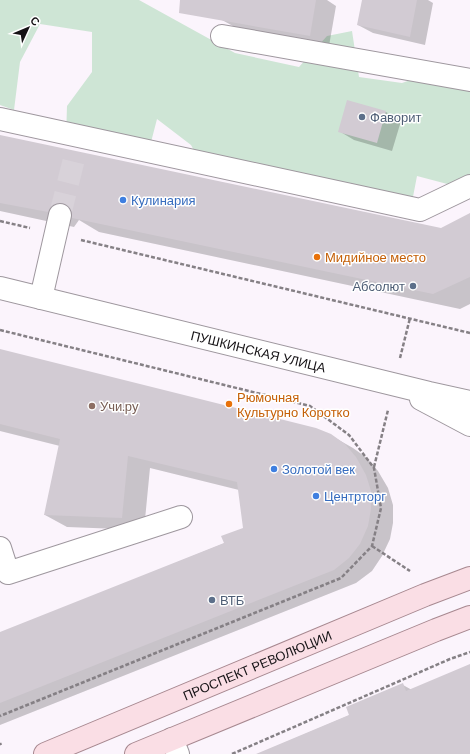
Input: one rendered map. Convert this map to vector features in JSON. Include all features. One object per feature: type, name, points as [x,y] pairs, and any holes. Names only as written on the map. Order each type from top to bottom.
[{"type":"main road","name":"ПРОСПЕКТ РЕВОЛЮЦИИ","points":[[45,754],[425,595],[470,578]]},
{"type":"main road","points":[[136,754],[174,746],[429,633],[470,617]]},
{"type":"street","points":[[222,36],[470,80]]},
{"type":"street","points":[[0,119],[78,143],[420,210],[470,186]]},
{"type":"street","points":[[41,298],[58,225]]},
{"type":"street","name":"ПУШКИНСКАЯ УЛИЦА","points":[[0,288],[470,402]]},
{"type":"street","points":[[394,384],[470,425]]},
{"type":"street","points":[[0,548],[8,573],[181,517]]},
{"type":"path","points":[[0,221],[58,225],[470,333]]},
{"type":"path","points":[[0,330],[310,406],[349,435],[374,468],[381,508],[372,546],[341,578],[0,716]]},
{"type":"path","points":[[372,546],[414,573]]},
{"type":"path","points":[[232,754],[450,659],[470,652]]},
{"type":"green space","points":[[0,0],[139,0],[235,53],[299,67],[327,36],[352,31],[359,77],[402,83],[451,66],[470,74],[470,190],[417,176],[412,202],[203,167],[191,145],[157,119],[150,146],[66,138],[67,106],[92,72],[92,32],[40,24],[20,62],[14,110],[0,105]]},
{"type":"building","points":[[180,0],[316,0],[310,36],[179,13]]},
{"type":"building","points":[[362,0],[417,0],[410,37],[357,25]]},
{"type":"building","points":[[347,100],[386,111],[377,143],[338,132]]},
{"type":"building","points":[[0,135],[441,228],[470,213],[470,277],[433,294],[72,218],[72,212],[69,206],[62,203],[57,203],[51,206],[48,212],[0,203]]},
{"type":"building","points":[[0,349],[316,428],[331,434],[345,444],[356,457],[366,475],[371,491],[371,509],[368,526],[360,544],[349,558],[334,570],[0,703],[0,632],[224,543],[221,536],[243,528],[237,482],[128,456],[122,518],[44,515],[60,439],[0,424]]},
{"type":"building","points":[[470,664],[470,754],[256,754],[349,715],[346,707],[403,683],[406,691]]},
{"type":"tunnel","points":[[60,215],[76,151]]},
{"type":"place","name":"Фаворит","points":[[362,117]]},
{"type":"place","name":"Кулинария","points":[[123,200]]},
{"type":"place","name":"Мидийное место","points":[[317,257]]},
{"type":"place","name":"Абсолют","points":[[413,286]]},
{"type":"place","name":"Рюмочная Культурно Коротко","points":[[229,404]]},
{"type":"place","name":"Учи.ру","points":[[92,406]]},
{"type":"place","name":"Золотой век","points":[[274,469]]},
{"type":"place","name":"Центрторг","points":[[316,496]]},
{"type":"place","name":"ВТБ","points":[[212,600]]}]
